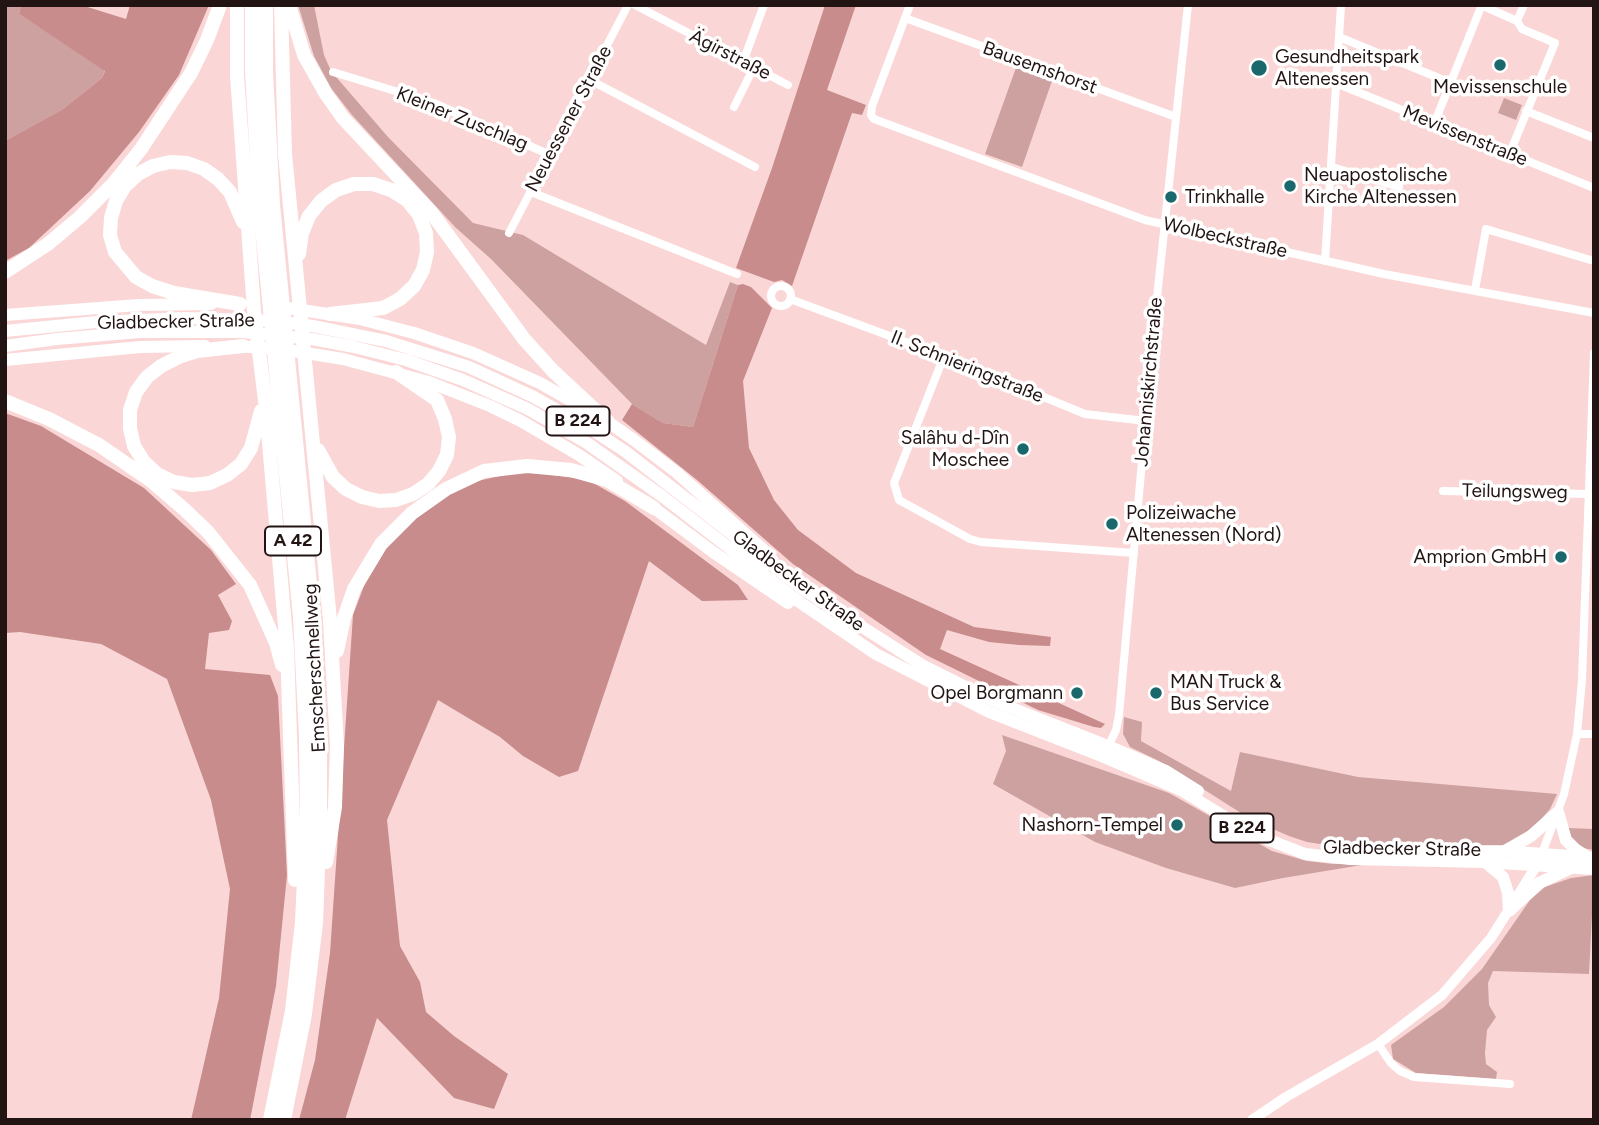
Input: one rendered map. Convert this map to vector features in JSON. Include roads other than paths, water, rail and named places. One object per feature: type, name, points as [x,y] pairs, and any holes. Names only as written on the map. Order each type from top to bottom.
[{"type":"highway","points":[[5,272],[48,244],[72,224],[120,176],[167,113],[191,74],[220,5]]},
{"type":"highway","points":[[237,5],[238,90],[250,251],[281,565],[290,696],[295,838],[292,1011]]},
{"type":"highway","name":"Emscherschnellweg","points":[[252,5],[252,72],[260,206],[300,617],[306,737],[307,817],[302,922],[292,1011],[270,1120]]},
{"type":"highway","name":"Emscherschnellweg","points":[[265,5],[268,117],[275,219],[313,615],[320,751],[316,923],[305,1014],[284,1120]]},
{"type":"highway","points":[[281,5],[285,154],[330,620],[337,746],[335,807],[316,923]]},
{"type":"highway","points":[[289,5],[304,55],[343,118],[431,212],[524,339],[553,372],[608,422]]},
{"type":"highway","points":[[242,325],[136,277],[115,252],[110,235],[116,201],[125,186],[138,174],[153,166],[170,162],[187,163],[204,169],[230,192],[243,222],[250,251]]},
{"type":"highway","points":[[296,272],[302,233],[309,216],[321,201],[336,190],[354,184],[373,184],[391,190],[407,200],[419,215],[426,233],[427,251],[423,270],[414,286],[400,299],[383,308],[323,312]]},
{"type":"highway","points":[[242,325],[197,351],[161,366],[147,377],[136,392],[131,410],[130,428],[134,446],[151,468],[174,482],[192,485],[210,483],[241,464],[251,448],[261,411],[263,389]]},
{"type":"highway","points":[[314,442],[333,477],[346,489],[362,497],[379,501],[396,500],[413,494],[428,484],[447,455],[449,437],[445,419],[437,400],[396,372]]},
{"type":"highway","points":[[5,401],[49,419],[99,445],[150,480],[208,532],[250,585],[276,643],[290,696]]},
{"type":"highway","points":[[332,680],[344,618],[365,568],[381,544],[412,513],[446,489],[484,471],[545,467],[571,470],[607,480],[654,508]]},
{"type":"main road","points":[[5,315],[139,305],[242,325],[314,353],[396,372],[458,392],[521,421],[579,455],[753,581],[794,607],[841,631]]},
{"type":"main road","points":[[5,360],[140,347],[242,325],[323,312],[414,333],[473,353],[540,383],[608,422],[676,472],[735,523],[804,590]]},
{"type":"main road","name":"Gladbecker Straße","points":[[5,331],[139,320],[242,325],[386,341],[438,356],[501,381],[554,407],[626,452],[804,590],[932,670],[1106,751],[1181,790],[1251,833],[1306,854],[1350,859],[1485,862],[1540,859],[1592,862]]},
{"type":"main road","name":"Gladbecker Straße","points":[[5,346],[57,339],[242,325]]},
{"type":"main road","name":"Gladbecker Straße","points":[[312,332],[433,369],[496,394],[558,425],[630,472],[758,571],[876,654],[957,697],[1037,732],[1166,771],[1263,830],[1301,844],[1325,849],[1380,852],[1505,851],[1572,867],[1592,862]]},
{"type":"main road","points":[[1505,851],[1531,836],[1558,812],[1566,840],[1592,862]]},
{"type":"main road","points":[[1485,862],[1503,877],[1508,893],[1509,911]]},
{"type":"main road","points":[[1509,911],[1539,883],[1572,867]]},
{"type":"street","name":"Neuessener Straße","points":[[509,233],[628,5]]},
{"type":"street","name":"Ägirstraße","points":[[635,5],[788,85]]},
{"type":"street","points":[[743,62],[764,5]]},
{"type":"street","points":[[905,18],[910,5]]},
{"type":"street","name":"Johanniskirchstraße","points":[[1106,751],[1116,730],[1119,715],[1164,224],[1188,5]]},
{"type":"street","points":[[1325,261],[1342,5]]},
{"type":"street","points":[[1517,21],[1524,5]]},
{"type":"street","points":[[1434,124],[1481,6],[1517,21],[1522,29],[1555,43],[1509,155]]},
{"type":"street","name":"Wolbeckstraße","points":[[905,18],[872,106],[871,115],[874,119],[1145,220],[1384,274],[1594,313]]},
{"type":"street","name":"Bausemshorst","points":[[905,18],[1176,117]]},
{"type":"street","points":[[1339,37],[1451,83]]},
{"type":"street","points":[[734,107],[754,67]]},
{"type":"street","name":"Kleiner Zuschlag","points":[[333,72],[434,103],[550,155]]},
{"type":"street","points":[[590,80],[755,167]]},
{"type":"street","name":"Mevissenstraße","points":[[1338,84],[1594,188]]},
{"type":"street","points":[[1526,111],[1594,138]]},
{"type":"street","points":[[1332,167],[1399,187]]},
{"type":"street","points":[[531,192],[737,274]]},
{"type":"street","points":[[1475,290],[1486,229],[1594,261]]},
{"type":"street","name":"II. Schnieringstraße","points":[[790,299],[944,356],[1085,414],[1146,421]]},
{"type":"street","name":"Teilungsweg","points":[[1540,859],[1558,812],[1577,734],[1582,680],[1594,354]]},
{"type":"street","points":[[944,356],[894,483],[899,500],[970,539],[981,542],[1134,553]]},
{"type":"street","name":"Teilungsweg","points":[[1443,491],[1588,494]]},
{"type":"street","points":[[1577,734],[1594,734]]},
{"type":"street","points":[[1252,1120],[1286,1097],[1378,1044],[1442,995],[1479,953],[1509,911],[1540,859]]},
{"type":"street","points":[[1378,1044],[1391,1063],[1400,1071],[1414,1077],[1510,1084]]},
{"type":"place","name":"Mevissenschule","points":[[1500,65]]},
{"type":"place","name":"Gesundheitspark Altenessen","points":[[1259,68]]},
{"type":"place","name":"Neuapostolische Kirche Altenessen","points":[[1290,186]]},
{"type":"place","name":"Trinkhalle","points":[[1171,197]]},
{"type":"place","name":"Salâhu d-Dîn Moschee","points":[[1023,449]]},
{"type":"place","name":"Polizeiwache Altenessen (Nord)","points":[[1112,524]]},
{"type":"place","name":"Amprion GmbH","points":[[1561,557]]},
{"type":"place","name":"Opel Borgmann","points":[[1077,693]]},
{"type":"place","name":"MAN Truck & Bus Service","points":[[1156,693]]},
{"type":"place","name":"Nashorn-Tempel","points":[[1177,825]]}]
